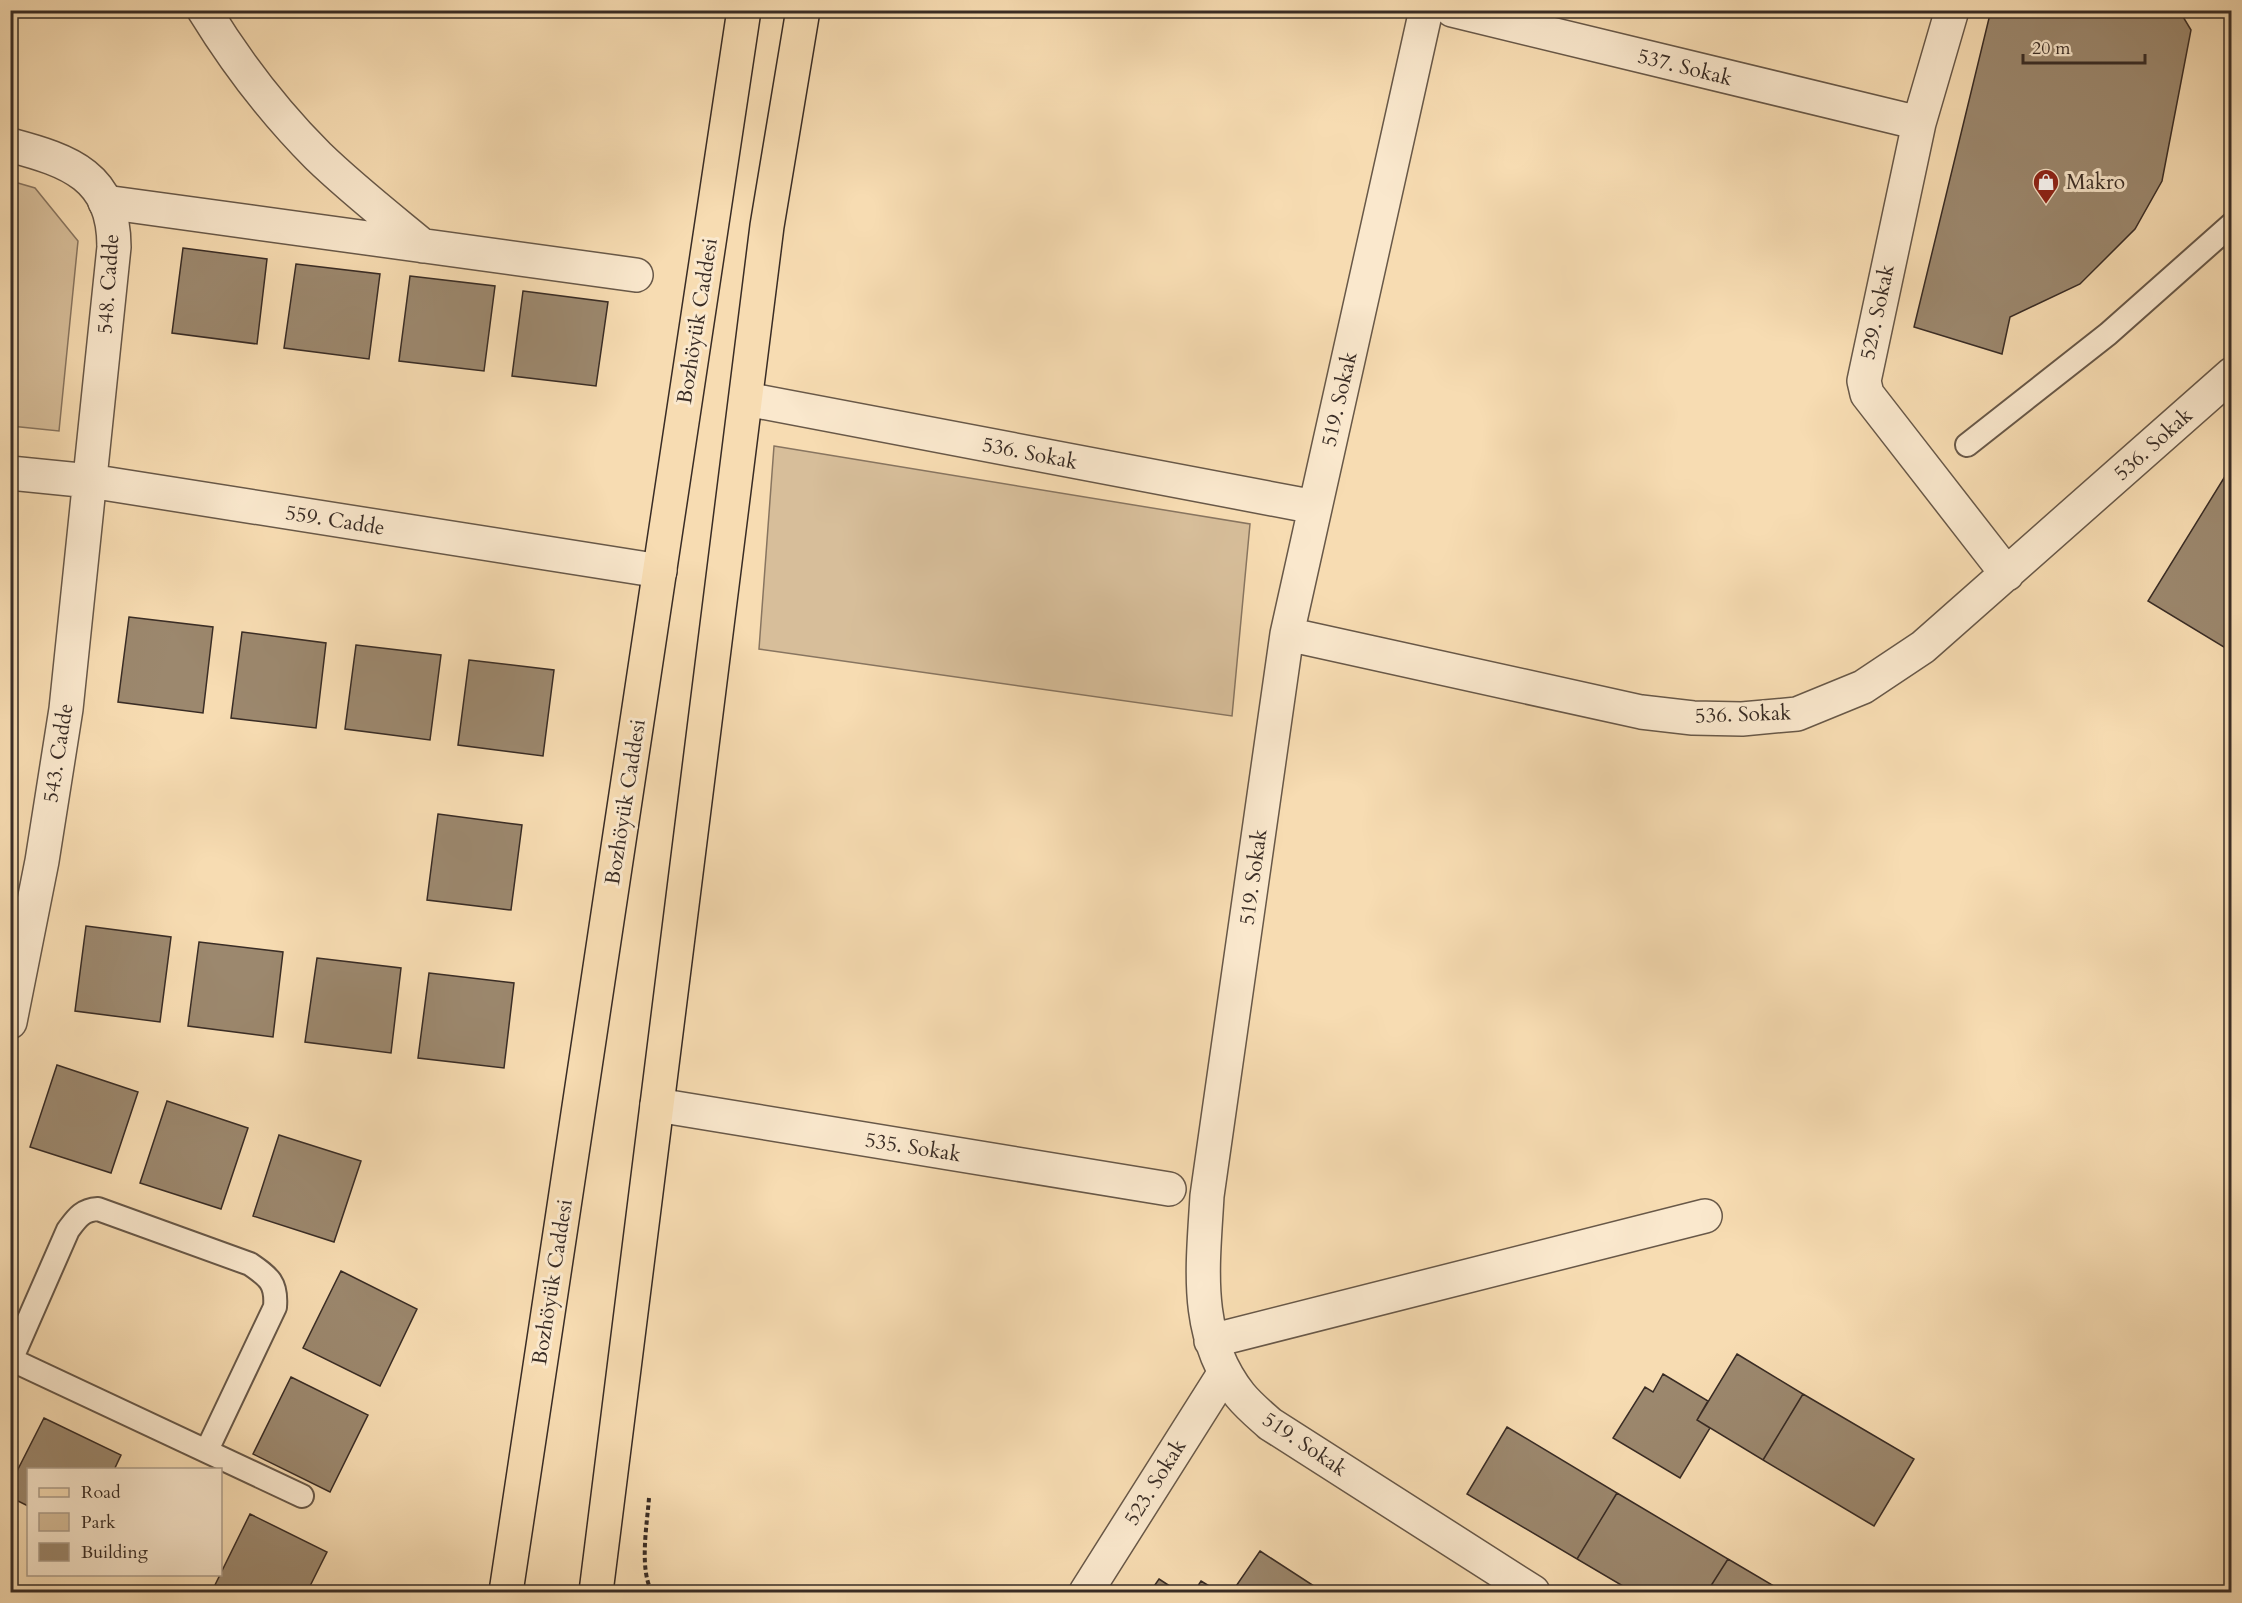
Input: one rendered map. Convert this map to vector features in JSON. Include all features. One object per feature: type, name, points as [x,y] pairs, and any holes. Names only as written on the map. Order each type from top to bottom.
[{"type":"main road","name":"Bozhöyük Caddesi","points":[[506,1593],[744,10]]},
{"type":"main road","points":[[596,1593],[767,226],[803,10]]},
{"type":"street","points":[[204,10],[255,82],[317,155],[370,203],[423,246]]},
{"type":"street","name":"519. Sokak","points":[[1426,10],[1287,634],[1208,1196],[1203,1274],[1204,1305],[1211,1341],[1225,1372],[1241,1396],[1270,1424],[1533,1593]]},
{"type":"street","name":"537. Sokak","points":[[1452,10],[1919,123]]},
{"type":"street","name":"529. Sokak","points":[[1953,10],[1919,123],[1864,381],[1867,394],[2007,574]]},
{"type":"street","name":"548. Cadde","points":[[10,145],[52,156],[72,165],[90,180],[105,202],[114,230],[90,481]]},
{"type":"street","points":[[105,202],[636,275]]},
{"type":"street","name":"536. Sokak","points":[[1287,634],[1641,712],[1694,718],[1753,718],[1797,714],[1863,687],[1923,647],[2232,374]]},
{"type":"street","name":"536. Sokak","points":[[746,399],[1315,507]]},
{"type":"street","name":"559. Cadde","points":[[10,473],[90,481],[660,571]]},
{"type":"street","name":"543. Cadde","points":[[10,1022],[42,861],[66,708],[90,481]]},
{"type":"street","name":"535. Sokak","points":[[657,1105],[1169,1189]]},
{"type":"street","points":[[1211,1341],[1705,1216]]},
{"type":"street","name":"523. Sokak","points":[[1086,1593],[1225,1372]]},
{"type":"lane","points":[[1967,445],[2108,334],[2232,224]]},
{"type":"lane","points":[[207,1450],[275,1307],[276,1293],[268,1277],[250,1264],[98,1209],[88,1210],[77,1217],[69,1230],[11,1359],[302,1496]]},
{"type":"path","points":[[645,1542],[647,1583],[652,1593]]},
{"type":"green space","points":[[11,181],[35,188],[78,241],[59,431],[11,426]]},
{"type":"green space","points":[[774,446],[1250,524],[1232,716],[759,649]]},
{"type":"building","name":"Makro","points":[[1991,10],[2179,10],[2191,30],[2162,181],[2135,229],[2080,284],[2010,317],[2002,354],[1914,327]]},
{"type":"building","points":[[183,248],[267,259],[257,344],[172,333]]},
{"type":"building","points":[[296,264],[380,274],[369,359],[284,348]]},
{"type":"building","points":[[410,276],[495,286],[484,371],[399,361]]},
{"type":"building","points":[[523,291],[608,302],[596,386],[512,376]]},
{"type":"building","points":[[2232,465],[2232,652],[2148,601]]},
{"type":"building","points":[[129,617],[213,627],[203,713],[118,702]]},
{"type":"building","points":[[242,632],[326,643],[316,728],[231,718]]},
{"type":"building","points":[[356,645],[441,655],[430,740],[345,729]]},
{"type":"building","points":[[469,660],[554,670],[543,756],[458,745]]},
{"type":"building","points":[[438,814],[522,825],[511,910],[427,900]]},
{"type":"building","points":[[86,926],[171,937],[160,1022],[75,1011]]},
{"type":"building","points":[[199,942],[283,952],[273,1037],[188,1026]]},
{"type":"building","points":[[317,958],[401,968],[391,1053],[305,1042]]},
{"type":"building","points":[[429,973],[514,983],[504,1068],[418,1058]]},
{"type":"building","points":[[57,1065],[138,1092],[111,1173],[30,1147]]},
{"type":"building","points":[[167,1101],[248,1128],[221,1209],[140,1183]]},
{"type":"building","points":[[279,1135],[361,1161],[334,1242],[253,1216]]},
{"type":"building","points":[[341,1271],[417,1309],[380,1386],[303,1348]]},
{"type":"building","points":[[1737,1354],[1803,1394],[1763,1460],[1697,1420]]},
{"type":"building","points":[[1663,1374],[1708,1401],[1697,1420],[1710,1428],[1680,1478],[1613,1438],[1645,1387],[1653,1392]]},
{"type":"building","points":[[291,1377],[368,1415],[330,1492],[253,1454]]},
{"type":"building","points":[[1803,1394],[1914,1459],[1874,1526],[1763,1460]]},
{"type":"building","points":[[44,1418],[121,1455],[115,1468],[27,1468],[27,1506],[10,1497],[10,1485]]},
{"type":"building","points":[[1507,1427],[1617,1493],[1577,1559],[1467,1494]]},
{"type":"building","points":[[1617,1493],[1728,1559],[1707,1592],[1633,1592],[1577,1559]]},
{"type":"building","points":[[250,1514],[327,1552],[307,1592],[212,1591],[219,1576],[222,1576],[222,1571]]},
{"type":"building","points":[[1260,1551],[1314,1586],[1310,1592],[1232,1592]]},
{"type":"building","points":[[1728,1559],[1784,1592],[1707,1592]]},
{"type":"building","points":[[1159,1579],[1179,1592],[1150,1592]]},
{"type":"building","points":[[1201,1581],[1219,1592],[1194,1592]]},
{"type":"place","name":"Makro","points":[[2046,205]]}]
